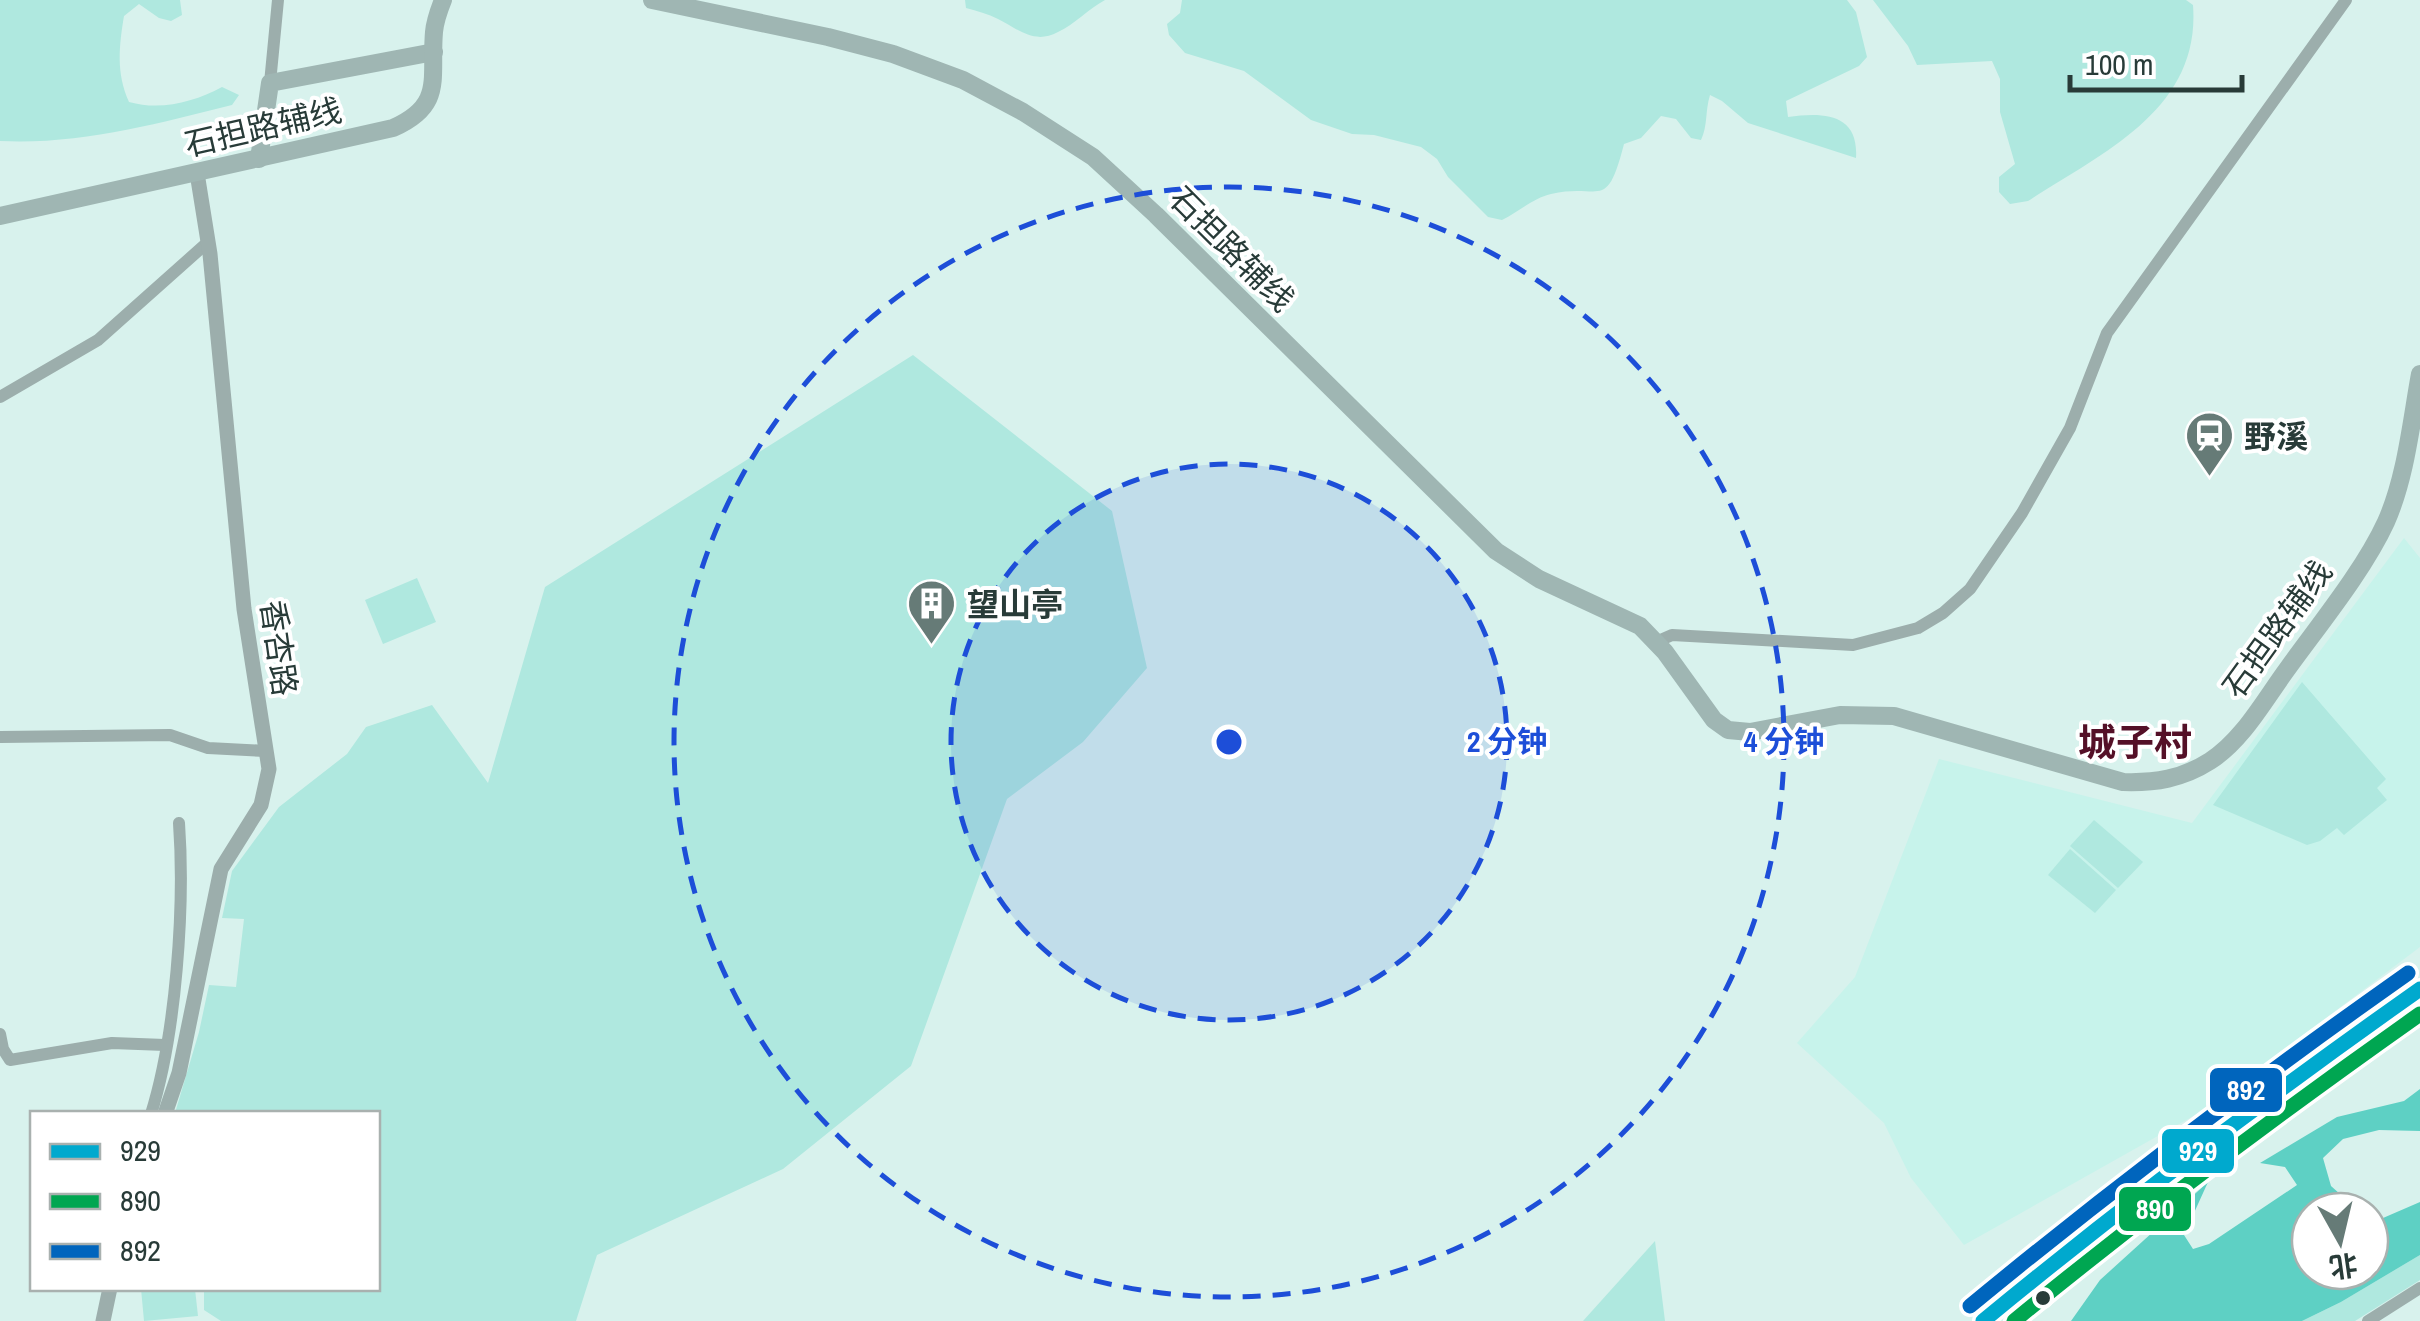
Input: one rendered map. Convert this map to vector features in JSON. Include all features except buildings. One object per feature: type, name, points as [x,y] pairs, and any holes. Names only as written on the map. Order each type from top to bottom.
[{"type":"main road","name":"石担路辅线","points":[[0,216],[197,174],[393,128],[408,121],[423,109],[433,93],[434,28],[442,0]]},
{"type":"main road","name":"石担路辅线","points":[[652,0],[893,54],[963,80],[1023,112],[1093,157],[1496,551],[1539,578],[1640,626],[1714,720],[1728,730],[1750,732],[1840,714],[1867,713],[1894,716],[2123,782],[2148,783],[2189,773],[2214,758],[2238,734],[2314,632],[2385,525],[2401,471],[2420,374]]},
{"type":"main road","points":[[260,159],[270,83],[434,52]]},
{"type":"main road","points":[[1983,1321],[2006,1314],[2255,1106],[2420,989]]},
{"type":"street","points":[[270,83],[278,0]]},
{"type":"street","points":[[1656,642],[1672,635],[1853,645],[1918,628],[1970,589],[2022,513],[2070,428],[2107,333],[2346,0]]},
{"type":"street","name":"香杏路","points":[[166,1111],[179,1074],[221,868],[261,806],[268,769],[244,609],[208,242],[197,174]]},
{"type":"street","points":[[0,398],[98,340],[208,242]]},
{"type":"street","points":[[0,738],[170,735],[208,748],[266,751]]},
{"type":"street","points":[[152,1111],[173,994],[182,870],[179,823]]},
{"type":"street","points":[[0,1034],[10,1060],[112,1044],[164,1045]]},
{"type":"street","points":[[2368,1321],[2420,1288]]},
{"type":"street","points":[[105,1321],[110,1291]]},
{"type":"shaded area","points":[[0,0],[180,0],[182,15],[171,21],[139,4],[124,16],[120,59],[129,102],[177,104],[222,87],[239,95],[232,105],[117,132],[59,140],[0,141]]},
{"type":"shaded area","points":[[965,0],[1105,0],[1064,29],[1041,37],[966,8]]},
{"type":"shaded area","points":[[1182,0],[1847,0],[1856,12],[1867,57],[1859,66],[1786,101],[1788,117],[1826,116],[1845,124],[1852,132],[1856,158],[1748,123],[1710,95],[1701,140],[1691,138],[1676,119],[1661,116],[1641,138],[1624,144],[1612,180],[1600,191],[1551,194],[1502,220],[1488,217],[1448,177],[1437,159],[1421,147],[1374,135],[1352,134],[1311,120],[1244,71],[1185,53],[1169,35],[1167,24],[1180,13]]},
{"type":"shaded area","points":[[1873,0],[2186,0],[2193,5],[2191,42],[2181,73],[2164,101],[2141,124],[2115,146],[2028,201],[2010,204],[1999,192],[1999,177],[2015,164],[2000,112],[2000,79],[1992,61],[1917,65],[1908,46]]},
{"type":"shaded area","points":[[913,355],[1112,511],[1147,668],[1083,742],[1007,799],[911,1066],[783,1169],[597,1255],[576,1321],[221,1321],[204,1310],[204,1291],[380,1291],[380,1111],[176,1111],[209,985],[236,987],[244,919],[222,918],[232,871],[279,807],[347,754],[366,727],[432,705],[488,783],[545,587]]},
{"type":"shaded area","points":[[2404,538],[2420,558],[2420,947],[2204,1110],[1964,1245],[1911,1178],[1884,1123],[1797,1043],[1855,977],[1939,759],[2192,823]]},
{"type":"shaded area","points":[[417,578],[436,622],[383,644],[365,600]]},
{"type":"shaded area","points":[[2302,682],[2386,779],[2377,788],[2387,800],[2344,835],[2337,828],[2307,845],[2213,805]]},
{"type":"shaded area","points":[[2094,820],[2143,862],[2118,888],[2070,846]]},
{"type":"shaded area","points":[[2070,849],[2116,890],[2095,913],[2048,875]]},
{"type":"shaded area","points":[[1655,1241],[1665,1321],[1583,1321]]},
{"type":"shaded area","points":[[2420,1255],[2420,1280],[2355,1321],[2302,1321],[2359,1291],[2390,1291],[2390,1273]]},
{"type":"shaded area","points":[[141,1291],[195,1291],[198,1316],[144,1321]]},
{"type":"water","points":[[2420,1089],[2420,1131],[2379,1130],[2343,1139],[2323,1158],[2331,1186],[2337,1191],[2290,1191],[2290,1291],[2359,1291],[2302,1321],[2071,1321],[2100,1280],[2208,1182],[2184,1235],[2193,1249],[2209,1244],[2297,1185],[2285,1167],[2260,1163],[2337,1117],[2404,1101]]},
{"type":"water","points":[[2420,1202],[2420,1255],[2390,1273],[2390,1215]]},
{"type":"transit line","name":"892","points":[[1970,1306],[2186,1135],[2408,973]]},
{"type":"transit line","name":"929","points":[[1983,1321],[2198,1151],[2420,989]]},
{"type":"transit line","name":"890","points":[[2014,1321],[2214,1164],[2420,1014]]},
{"type":"place","name":"野溪","points":[[2209,478]]},
{"type":"place","name":"望山亭","points":[[932,646]]},
{"type":"district","name":"城子村","points":[[2135,742]]}]
